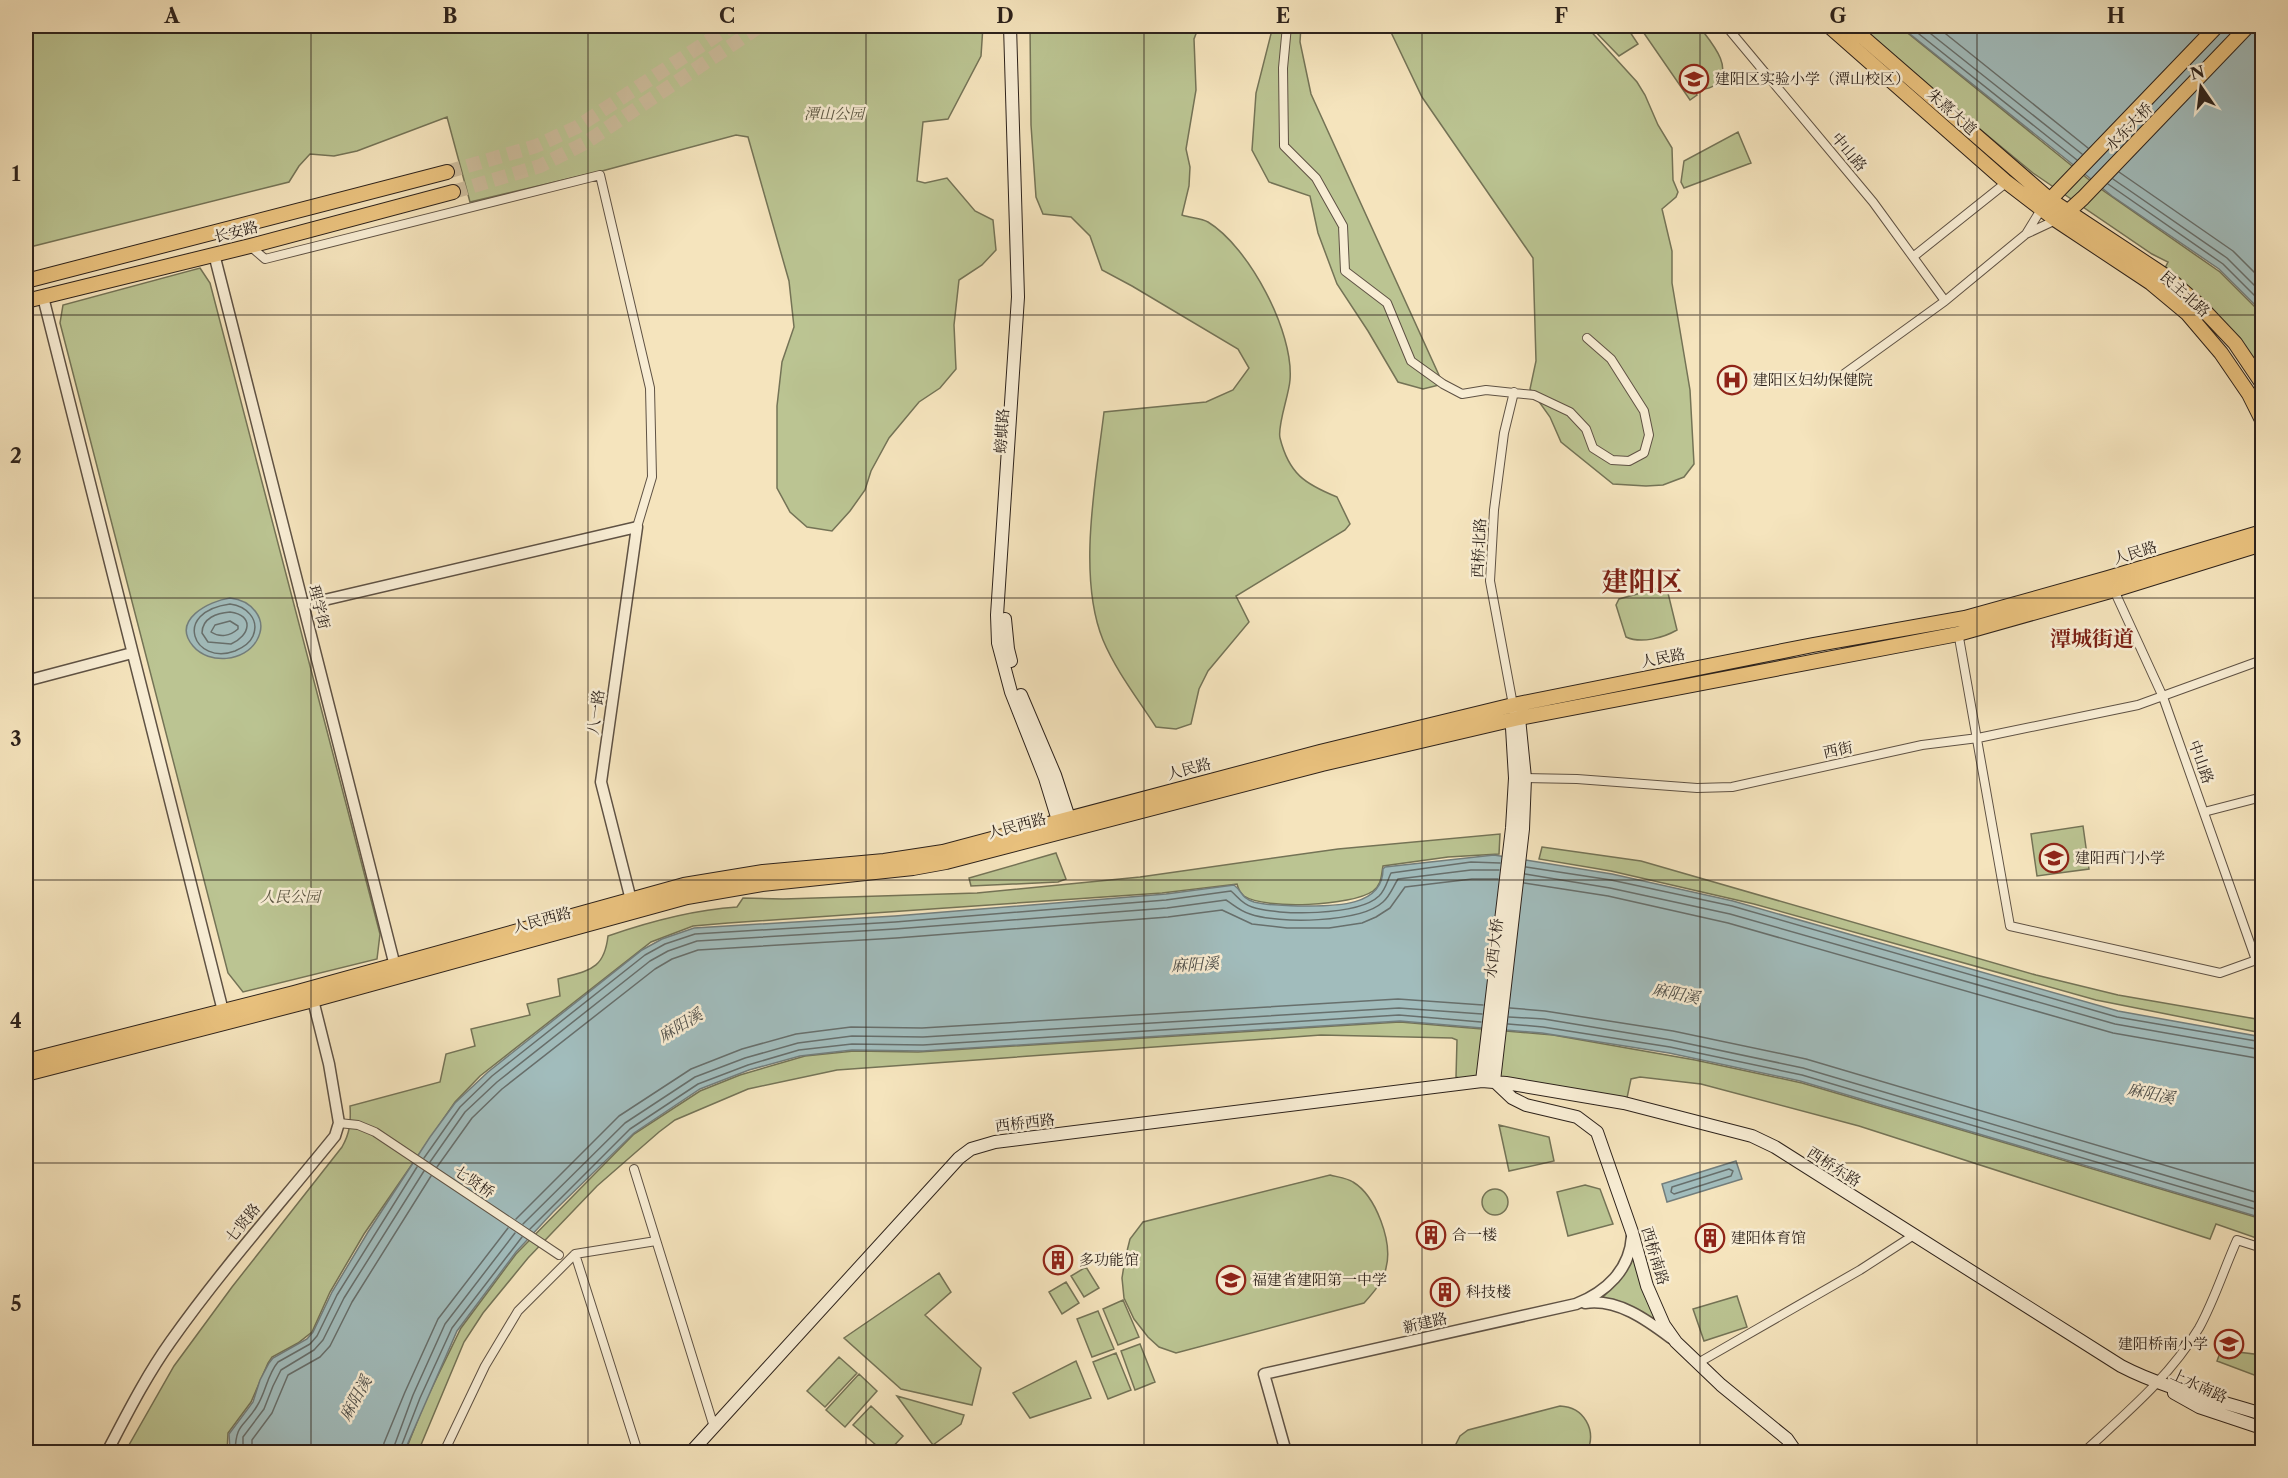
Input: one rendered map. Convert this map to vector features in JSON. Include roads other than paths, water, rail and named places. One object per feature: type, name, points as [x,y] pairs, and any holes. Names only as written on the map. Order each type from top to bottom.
[{"type":"main road","points":[[1010,26],[1018,297],[997,615],[998,643],[1011,692],[1065,824]]},
{"type":"main road","name":"螃蜞路","points":[[1017,26],[1026,288],[1005,613],[1006,632],[1020,694],[1055,775],[1065,824]]},
{"type":"main road","name":"朱熹大道","points":[[1829,26],[2007,182],[2046,204]]},
{"type":"main road","name":"朱熹大道","points":[[1850,26],[2062,217]]},
{"type":"main road","name":"水东大桥","points":[[2046,204],[2217,26]]},
{"type":"main road","name":"水东大桥","points":[[2062,217],[2248,26]]},
{"type":"main road","name":"长安路","points":[[26,281],[447,172]]},
{"type":"main road","name":"长安路","points":[[26,302],[453,192]]},
{"type":"main road","name":"民主北路","points":[[2062,217],[2167,276],[2199,305],[2235,343],[2262,383]]},
{"type":"main road","name":"民主北路","points":[[2062,217],[2151,283],[2187,314],[2221,353],[2249,394],[2262,420]]},
{"type":"main road","name":"人民路","points":[[2111,584],[2262,532]]},
{"type":"main road","name":"人民路","points":[[1065,824],[1320,752],[1515,714],[1795,649],[1957,627],[2262,544]]},
{"type":"main road","name":"水西大桥","points":[[1489,1075],[1518,829],[1520,778],[1515,714]]},
{"type":"main road","name":"人民西路","points":[[26,1061],[395,966],[684,885],[763,872],[884,861],[943,852],[1065,824]]},
{"type":"main road","name":"人民西路","points":[[26,1074],[313,1000],[687,897],[762,884],[914,868],[946,862],[1065,824]]},
{"type":"main road","name":"西桥南路","points":[[1489,1075],[1512,1098],[1526,1105],[1577,1118],[1597,1132],[1632,1232],[1655,1308],[1676,1342],[1721,1385],[1787,1439],[1796,1452]]},
{"type":"main road","name":"西桥东路","points":[[1489,1075],[1624,1103],[1752,1136],[1785,1154],[2121,1366],[2158,1384]]},
{"type":"main road","name":"西桥西路","points":[[691,1452],[953,1164],[971,1149],[995,1142],[1489,1075]]},
{"type":"main road","name":"上水南路","points":[[2158,1384],[2262,1414]]},
{"type":"main road","name":"上水南路","points":[[2158,1384],[2199,1407],[2262,1428]]},
{"type":"street","points":[[1287,26],[1283,69],[1284,146],[1316,178],[1343,226],[1345,271],[1387,303],[1411,361],[1443,384],[1462,394],[1486,390],[1534,395],[1570,412],[1586,429],[1593,448],[1612,460],[1629,461],[1644,453],[1649,435],[1644,411],[1611,359],[1587,338]]},
{"type":"street","name":"中山路","points":[[1726,26],[1873,202],[1945,300]]},
{"type":"street","points":[[250,246],[265,259],[600,175],[650,388],[652,477],[637,527],[303,606]]},
{"type":"street","points":[[1913,257],[2007,182]]},
{"type":"street","points":[[2026,234],[2046,204]]},
{"type":"street","points":[[1844,374],[1945,300],[2026,234],[2062,217]]},
{"type":"street","name":"理学街","points":[[214,254],[395,966]]},
{"type":"street","points":[[43,297],[223,1011]]},
{"type":"street","name":"西桥北路","points":[[1515,392],[1504,433],[1494,510],[1490,581],[1515,714]]},
{"type":"street","name":"八一路","points":[[631,900],[601,782],[637,527]]},
{"type":"street","name":"中山路","points":[[2111,584],[2163,697],[2259,959]]},
{"type":"street","points":[[1957,627],[2010,926],[2220,973],[2259,959]]},
{"type":"street","points":[[26,681],[132,654]]},
{"type":"street","name":"西街","points":[[1520,778],[1577,779],[1697,788],[1732,787],[1922,745],[1978,738],[2089,716],[2163,697],[2262,660]]},
{"type":"street","points":[[2204,812],[2262,797]]},
{"type":"street","points":[[313,1000],[329,1064],[339,1123]]},
{"type":"street","name":"七贤桥","points":[[339,1123],[358,1125],[375,1132],[559,1255]]},
{"type":"street","name":"七贤路","points":[[107,1452],[143,1384],[171,1341],[251,1235],[335,1136],[339,1123]]},
{"type":"street","points":[[634,1169],[714,1427]]},
{"type":"street","name":"新建路","points":[[1286,1452],[1264,1374],[1576,1304],[1600,1293],[1617,1276],[1629,1253],[1632,1232]]},
{"type":"street","points":[[1698,1363],[1860,1270],[1914,1235]]},
{"type":"street","points":[[2084,1452],[2158,1384],[2180,1356],[2200,1327],[2237,1240],[2262,1248]]},
{"type":"street","points":[[444,1452],[485,1366],[518,1311],[575,1254],[656,1241]]},
{"type":"street","points":[[575,1254],[638,1452]]},
{"type":"street","points":[[1576,1304],[1593,1302],[1616,1306],[1653,1325],[1676,1342]]},
{"type":"water","points":[[1900,26],[2262,26],[2262,312],[2219,269],[2112,196]]},
{"type":"water","points":[[230,598],[244,602],[256,612],[261,624],[257,640],[244,653],[236,657],[208,656],[193,646],[187,637],[190,620],[195,613],[212,603]]},
{"type":"water","name":"麻阳溪","points":[[1494,855],[1612,874],[1733,901],[2118,1011],[2262,1037],[2262,1218],[1800,1081],[1669,1053],[1542,1033],[1400,1021],[923,1051],[852,1050],[800,1056],[749,1070],[700,1089],[634,1133],[553,1212],[516,1252],[457,1331],[404,1452],[230,1452],[229,1434],[253,1402],[260,1380],[269,1363],[273,1358],[307,1339],[313,1332],[332,1292],[368,1232],[455,1103],[488,1072],[642,950],[662,939],[694,928],[895,916],[1166,894],[1234,885],[1246,898],[1259,903],[1300,906],[1339,905],[1364,898],[1374,892],[1381,882],[1385,867]]},
{"type":"water","points":[[1736,1161],[1742,1179],[1667,1202],[1662,1184]]},
{"type":"tunnel","points":[[447,172],[536,146],[577,127],[731,26]]},
{"type":"tunnel","points":[[453,192],[540,166],[585,143],[760,26]]},
{"type":"place","name":"建阳区实验小学（潭山校区）","points":[[1694,79]]},
{"type":"place","name":"建阳区妇幼保健院","points":[[1732,380]]},
{"type":"place","name":"建阳西门小学","points":[[2054,858]]},
{"type":"place","name":"合一楼","points":[[1431,1235]]},
{"type":"place","name":"建阳体育馆","points":[[1710,1238]]},
{"type":"place","name":"多功能馆","points":[[1058,1260]]},
{"type":"place","name":"福建省建阳第一中学","points":[[1231,1280]]},
{"type":"place","name":"科技楼","points":[[1445,1292]]},
{"type":"place","name":"建阳桥南小学","points":[[2229,1344]]},
{"type":"district","name":"建阳区","points":[[1642,582]]},
{"type":"district","name":"潭城街道","points":[[2092,639]]},
{"type":"park label","name":"潭山公园","points":[[834,114]]},
{"type":"park label","name":"人民公园","points":[[290,897]]}]
